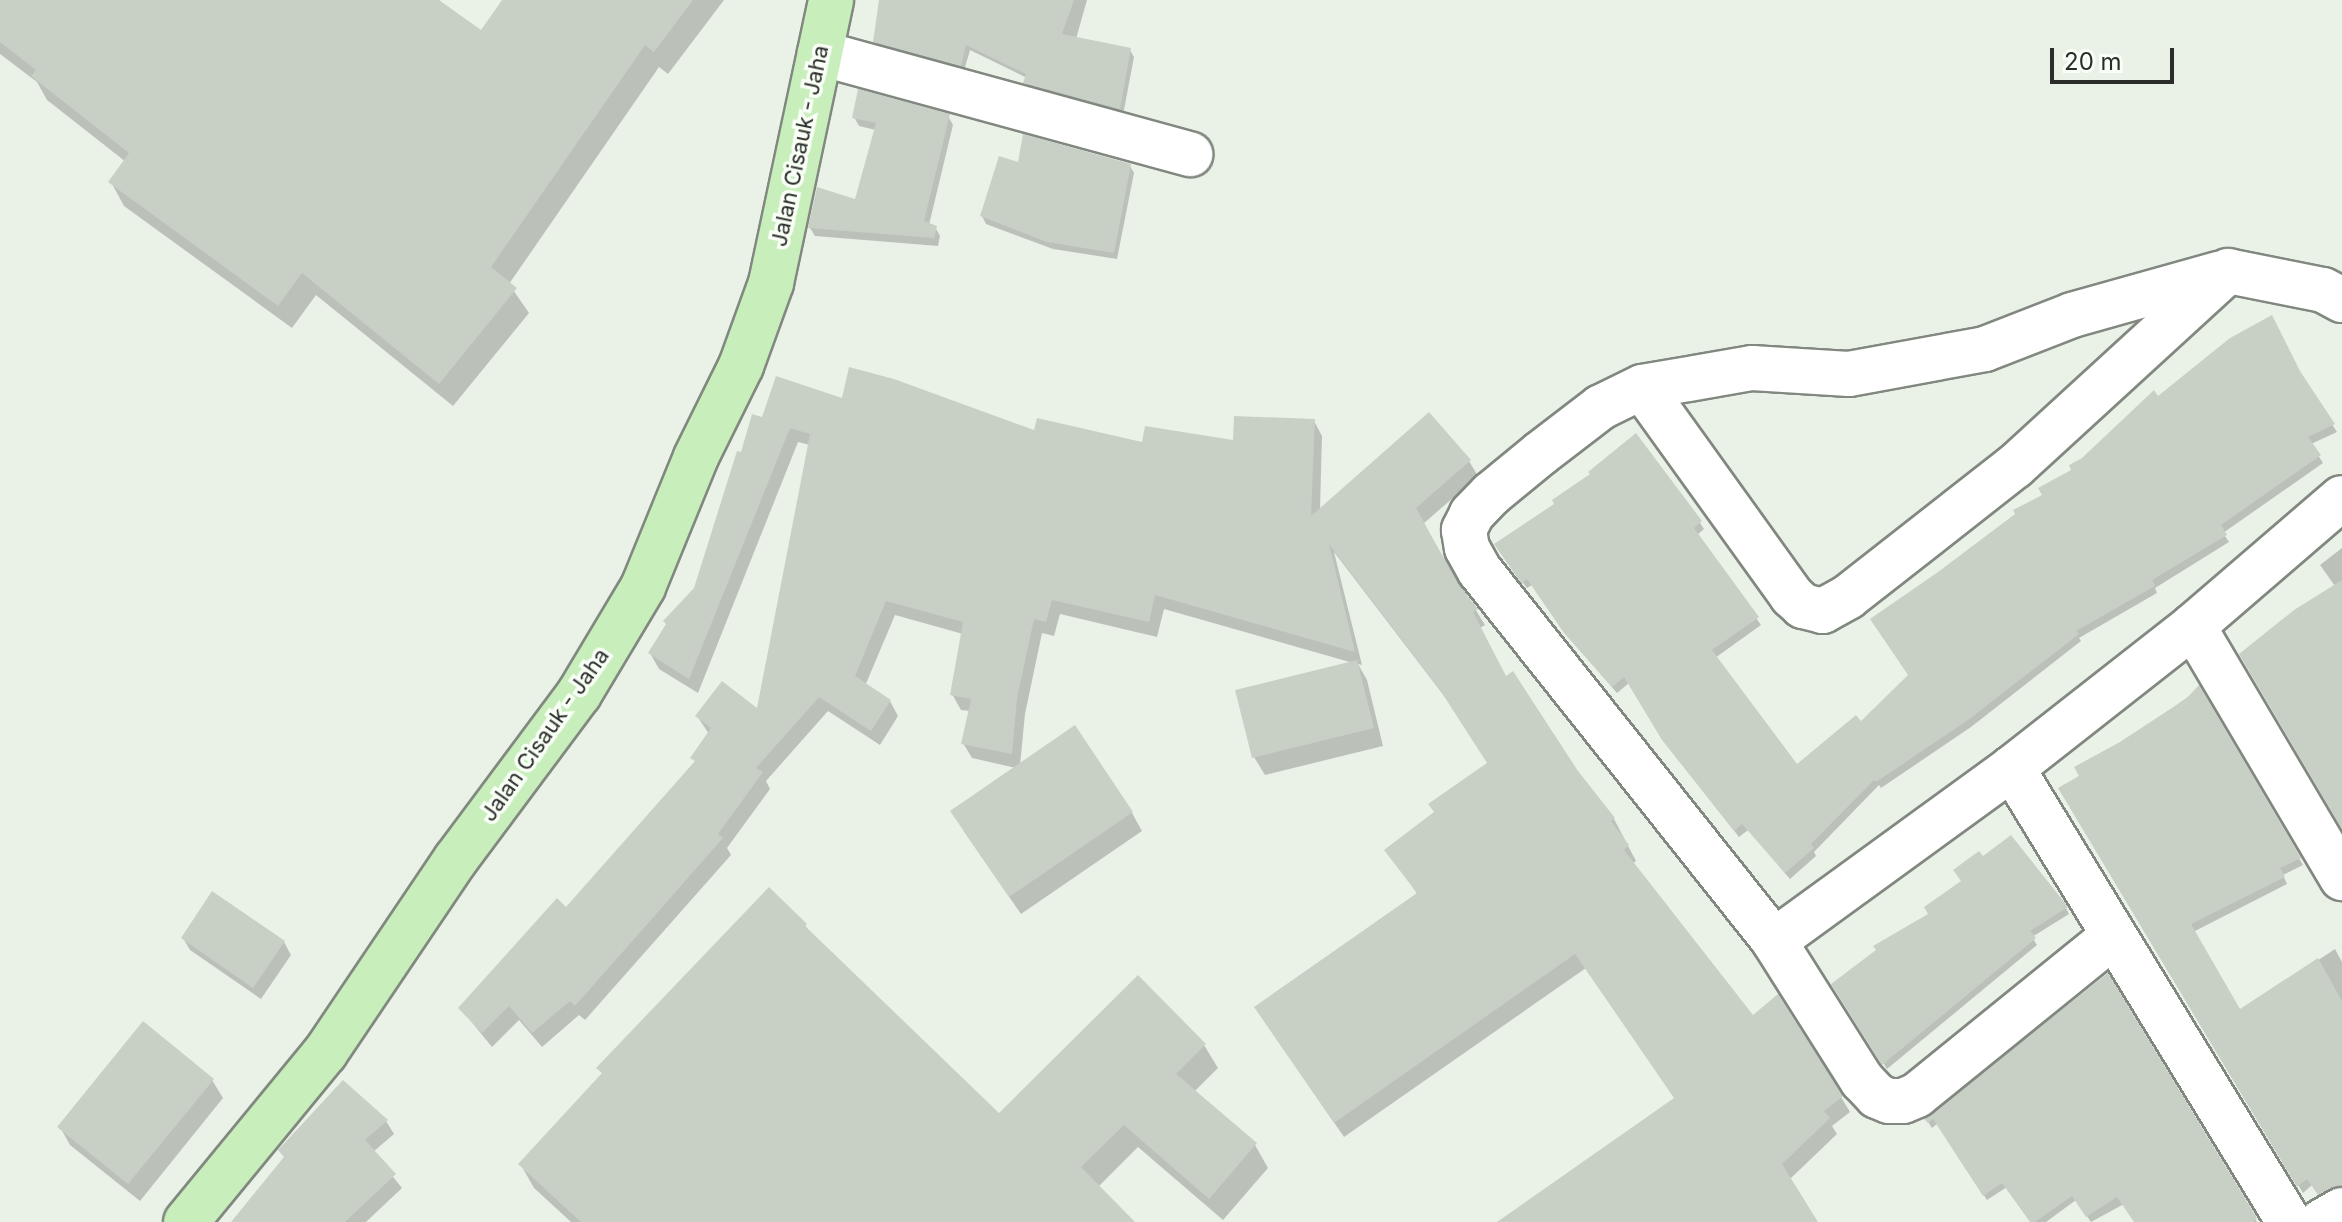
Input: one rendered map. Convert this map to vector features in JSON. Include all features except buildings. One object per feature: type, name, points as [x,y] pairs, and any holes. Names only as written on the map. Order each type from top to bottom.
[{"type":"main road","name":"Jalan Cisauk - Jaha","points":[[186,1222],[325,1053],[456,859],[579,694],[643,587],[696,457],[741,366],[771,283],[831,0]]},
{"type":"street","points":[[820,53],[1190,154]]},
{"type":"street","points":[[2113,936],[1917,1095],[1903,1101],[1889,1101],[1877,1096],[1862,1080],[1774,941],[1480,571],[1467,548],[1464,530],[1472,514],[1491,494],[1601,407],[1642,387],[1752,368],[1849,374],[1985,349],[2072,315],[2228,271],[2323,290],[2342,300]]},
{"type":"street","points":[[1642,387],[1792,596],[1803,606],[1823,611],[1848,597],[2015,466],[2228,271]]},
{"type":"street","points":[[1774,941],[2012,768],[2193,626],[2342,498]]},
{"type":"street","points":[[2193,626],[2342,878]]},
{"type":"street","points":[[2012,768],[2289,1222]]},
{"type":"street","points":[[2321,1222],[2342,1210]]}]
